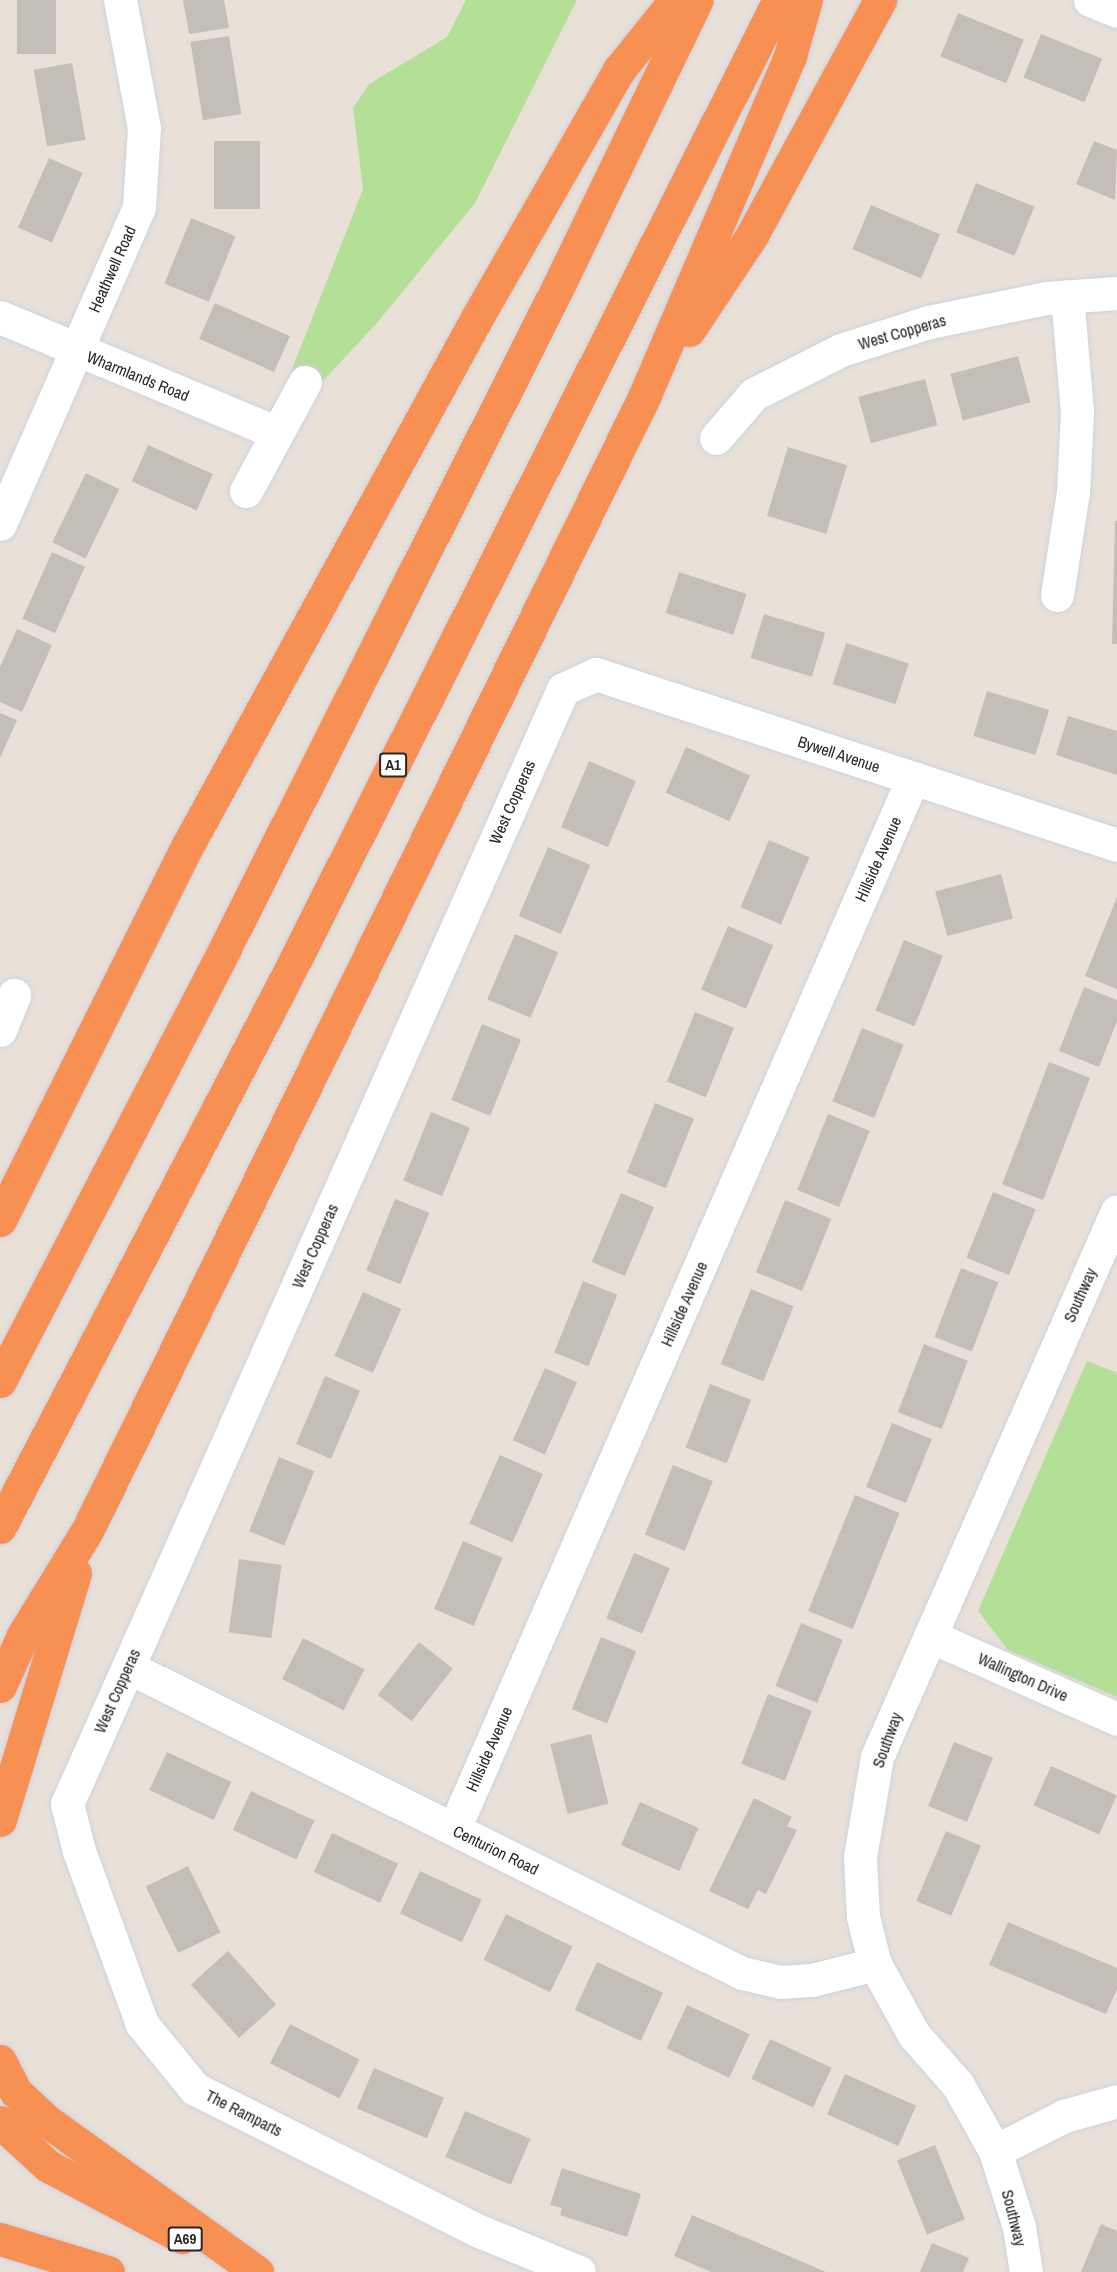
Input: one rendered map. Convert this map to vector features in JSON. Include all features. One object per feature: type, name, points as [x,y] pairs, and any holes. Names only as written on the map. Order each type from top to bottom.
[{"type":"highway","points":[[0,1220],[189,843],[478,316],[619,70],[675,0]]},
{"type":"highway","points":[[0,1381],[247,905],[552,299],[697,0]]},
{"type":"highway","name":"A1","points":[[0,1527],[285,980],[779,0]]},
{"type":"highway","points":[[0,1686],[23,1635],[88,1528],[644,397],[790,56],[806,0]]},
{"type":"highway","points":[[644,397],[752,235],[880,0]]},
{"type":"highway","points":[[0,1820],[88,1528]]},
{"type":"highway","points":[[0,2061],[16,2092],[47,2121],[256,2272]]},
{"type":"highway","name":"A69","points":[[0,2122],[48,2166],[115,2205],[256,2272]]},
{"type":"highway","points":[[0,2239],[108,2272]]},
{"type":"street","name":"Heathwell Road","points":[[0,524],[139,207],[145,174],[144,128],[120,0]]},
{"type":"street","points":[[1090,0],[1117,11]]},
{"type":"street","name":"West Copperas","points":[[716,438],[754,394],[841,350],[929,322],[1067,296],[1117,293]]},
{"type":"street","points":[[1057,596],[1073,492],[1077,412],[1067,296]]},
{"type":"street","name":"Wharmlands Road","points":[[0,317],[277,433]]},
{"type":"street","points":[[246,491],[305,382]]},
{"type":"street","name":"Bywell Avenue","points":[[563,689],[596,674],[1117,845]]},
{"type":"street","name":"West Copperas","points":[[67,1804],[563,689]]},
{"type":"street","name":"Hillside Avenue","points":[[454,1829],[913,778]]},
{"type":"street","points":[[0,1030],[14,995]]},
{"type":"street","name":"Southway","points":[[1026,2272],[1019,2227],[995,2151],[958,2085],[914,2036],[875,1964],[863,1917],[860,1857],[877,1757],[1117,1211]]},
{"type":"street","name":"Wallington Drive","points":[[930,1636],[1117,1719]]},
{"type":"street","name":"Centurion Road","points":[[128,1667],[742,1972],[781,1982],[812,1980],[875,1964]]},
{"type":"street","name":"The Ramparts","points":[[67,1804],[79,1851],[142,2024],[195,2089],[479,2231],[579,2272]]},
{"type":"street","points":[[995,2151],[1064,2116],[1117,2101]]},
{"type":"green space","points":[[466,0],[577,0],[475,203],[377,323],[319,385],[287,382],[363,189],[353,108],[369,84],[447,37]]},
{"type":"green space","points":[[1087,1361],[1117,1373],[1117,1697],[1008,1650],[978,1611]]},
{"type":"building","points":[[17,0],[56,0],[56,54],[17,54]]},
{"type":"building","points":[[183,0],[224,0],[229,28],[189,34]]},
{"type":"building","points":[[958,13],[1024,40],[1006,83],[940,57]]},
{"type":"building","points":[[1041,34],[1102,59],[1085,102],[1023,78]]},
{"type":"building","points":[[229,36],[241,114],[203,120],[190,42]]},
{"type":"building","points":[[72,63],[86,140],[47,147],[34,70]]},
{"type":"building","points":[[214,141],[260,141],[260,209],[214,209]]},
{"type":"building","points":[[1094,141],[1117,150],[1115,200],[1076,184]]},
{"type":"building","points":[[49,158],[83,173],[52,242],[18,227]]},
{"type":"building","points":[[976,183],[1034,207],[1015,256],[956,232]]},
{"type":"building","points":[[871,205],[940,234],[921,278],[852,249]]},
{"type":"building","points":[[191,218],[236,236],[209,302],[164,284]]},
{"type":"building","points":[[215,303],[290,336],[274,372],[199,339]]},
{"type":"building","points":[[1018,356],[1030,402],[963,420],[950,374]]},
{"type":"building","points":[[925,379],[937,425],[871,443],[858,397]]},
{"type":"building","points":[[148,445],[213,474],[197,510],[132,482]]},
{"type":"building","points":[[788,447],[847,465],[826,534],[767,516]]},
{"type":"building","points":[[86,473],[119,489],[86,558],[52,542]]},
{"type":"building","points":[[1115,521],[1117,521],[1117,644],[1112,644]]},
{"type":"building","points":[[52,552],[85,567],[55,633],[22,619]]},
{"type":"building","points":[[679,572],[747,594],[733,635],[666,613]]},
{"type":"building","points":[[764,614],[825,633],[812,677],[751,658]]},
{"type":"building","points":[[17,629],[52,645],[22,712],[0,702],[0,667]]},
{"type":"building","points":[[846,643],[909,663],[895,704],[833,684]]},
{"type":"building","points":[[987,691],[1049,710],[1035,755],[973,736]]},
{"type":"building","points":[[0,713],[17,720],[0,758]]},
{"type":"building","points":[[1068,716],[1117,731],[1117,775],[1056,755]]},
{"type":"building","points":[[686,747],[750,775],[730,821],[666,793]]},
{"type":"building","points":[[589,761],[636,781],[608,847],[561,827]]},
{"type":"building","points":[[769,840],[810,857],[781,924],[740,907]]},
{"type":"building","points":[[548,847],[590,865],[561,934],[519,916]]},
{"type":"building","points":[[1001,874],[1013,918],[947,936],[935,892]]},
{"type":"building","points":[[1117,897],[1117,989],[1085,976]]},
{"type":"building","points":[[728,926],[773,945],[746,1009],[701,990]]},
{"type":"building","points":[[515,934],[558,952],[531,1018],[487,999]]},
{"type":"building","points":[[904,940],[943,956],[914,1026],[876,1010]]},
{"type":"building","points":[[1084,987],[1117,1000],[1117,1021],[1099,1067],[1059,1051]]},
{"type":"building","points":[[695,1012],[734,1028],[706,1097],[667,1082]]},
{"type":"building","points":[[482,1024],[521,1040],[490,1116],[451,1100]]},
{"type":"building","points":[[862,1028],[904,1045],[874,1118],[832,1101]]},
{"type":"building","points":[[1049,1062],[1090,1078],[1043,1200],[1002,1184]]},
{"type":"building","points":[[655,1103],[694,1119],[666,1188],[627,1173]]},
{"type":"building","points":[[431,1112],[470,1128],[442,1196],[403,1181]]},
{"type":"building","points":[[828,1114],[870,1131],[839,1207],[797,1190]]},
{"type":"building","points":[[993,1192],[1036,1209],[1009,1275],[966,1258]]},
{"type":"building","points":[[621,1193],[654,1207],[625,1276],[592,1262]]},
{"type":"building","points":[[395,1199],[429,1213],[400,1284],[366,1270]]},
{"type":"building","points":[[785,1200],[831,1219],[802,1291],[756,1272]]},
{"type":"building","points":[[961,1268],[998,1282],[972,1351],[934,1337]]},
{"type":"building","points":[[583,1281],[617,1295],[588,1366],[554,1352]]},
{"type":"building","points":[[751,1289],[794,1306],[763,1381],[721,1364]]},
{"type":"building","points":[[363,1292],[401,1309],[373,1373],[335,1356]]},
{"type":"building","points":[[924,1344],[968,1361],[942,1429],[898,1412]]},
{"type":"building","points":[[545,1368],[577,1382],[545,1454],[513,1440]]},
{"type":"building","points":[[325,1376],[360,1391],[331,1459],[296,1444]]},
{"type":"building","points":[[710,1384],[751,1400],[727,1463],[686,1447]]},
{"type":"building","points":[[892,1423],[932,1439],[906,1503],[866,1487]]},
{"type":"building","points":[[500,1455],[543,1474],[512,1543],[469,1524]]},
{"type":"building","points":[[279,1457],[314,1471],[284,1545],[249,1531]]},
{"type":"building","points":[[673,1465],[713,1481],[685,1551],[645,1535]]},
{"type":"building","points":[[855,1495],[900,1513],[853,1629],[808,1611]]},
{"type":"building","points":[[463,1541],[503,1558],[474,1626],[434,1609]]},
{"type":"building","points":[[634,1553],[670,1568],[642,1634],[606,1618]]},
{"type":"building","points":[[239,1559],[282,1565],[271,1638],[229,1632]]},
{"type":"building","points":[[801,1623],[843,1640],[817,1703],[776,1686]]},
{"type":"building","points":[[601,1637],[636,1651],[607,1724],[572,1709]]},
{"type":"building","points":[[303,1638],[364,1669],[344,1710],[282,1679]]},
{"type":"building","points":[[419,1642],[453,1668],[412,1721],[378,1695]]},
{"type":"building","points":[[768,1694],[812,1711],[785,1781],[741,1764]]},
{"type":"building","points":[[591,1734],[608,1804],[568,1814],[550,1744]]},
{"type":"building","points":[[954,1742],[993,1758],[967,1822],[928,1806]]},
{"type":"building","points":[[167,1752],[231,1782],[214,1820],[149,1790]]},
{"type":"building","points":[[1051,1766],[1117,1795],[1099,1835],[1034,1805]]},
{"type":"building","points":[[251,1791],[314,1821],[296,1860],[233,1830]]},
{"type":"building","points":[[754,1798],[792,1817],[787,1826],[797,1830],[766,1894],[758,1890],[748,1909],[709,1891]]},
{"type":"building","points":[[640,1802],[698,1828],[679,1871],[621,1845]]},
{"type":"building","points":[[946,1831],[981,1846],[951,1916],[916,1901]]},
{"type":"building","points":[[332,1833],[398,1864],[380,1903],[314,1872]]},
{"type":"building","points":[[188,1866],[220,1933],[178,1953],[146,1887]]},
{"type":"building","points":[[420,1871],[482,1900],[462,1942],[400,1914]]},
{"type":"building","points":[[506,1914],[573,1946],[550,1992],[484,1960]]},
{"type":"building","points":[[1008,1922],[1117,1968],[1117,1989],[1106,2014],[989,1965]]},
{"type":"building","points":[[228,1951],[276,2005],[239,2038],[191,1984]]},
{"type":"building","points":[[597,1962],[663,1993],[641,2041],[575,2010]]},
{"type":"building","points":[[687,2005],[750,2034],[729,2078],[667,2049]]},
{"type":"building","points":[[290,2024],[359,2059],[340,2099],[270,2063]]},
{"type":"building","points":[[770,2039],[832,2068],[813,2108],[751,2079]]},
{"type":"building","points":[[374,2068],[444,2098],[427,2138],[357,2109]]},
{"type":"building","points":[[845,2074],[916,2106],[898,2146],[827,2114]]},
{"type":"building","points":[[465,2111],[530,2139],[511,2185],[445,2157]]},
{"type":"building","points":[[935,2145],[965,2219],[927,2235],[897,2160]]},
{"type":"building","points":[[562,2168],[641,2194],[627,2237],[560,2215],[562,2208],[550,2205]]},
{"type":"building","points":[[692,2215],[826,2272],[711,2272],[674,2256]]},
{"type":"building","points":[[1101,2224],[1117,2231],[1117,2272],[1081,2272]]},
{"type":"building","points":[[932,2243],[969,2258],[963,2272],[920,2272]]}]
